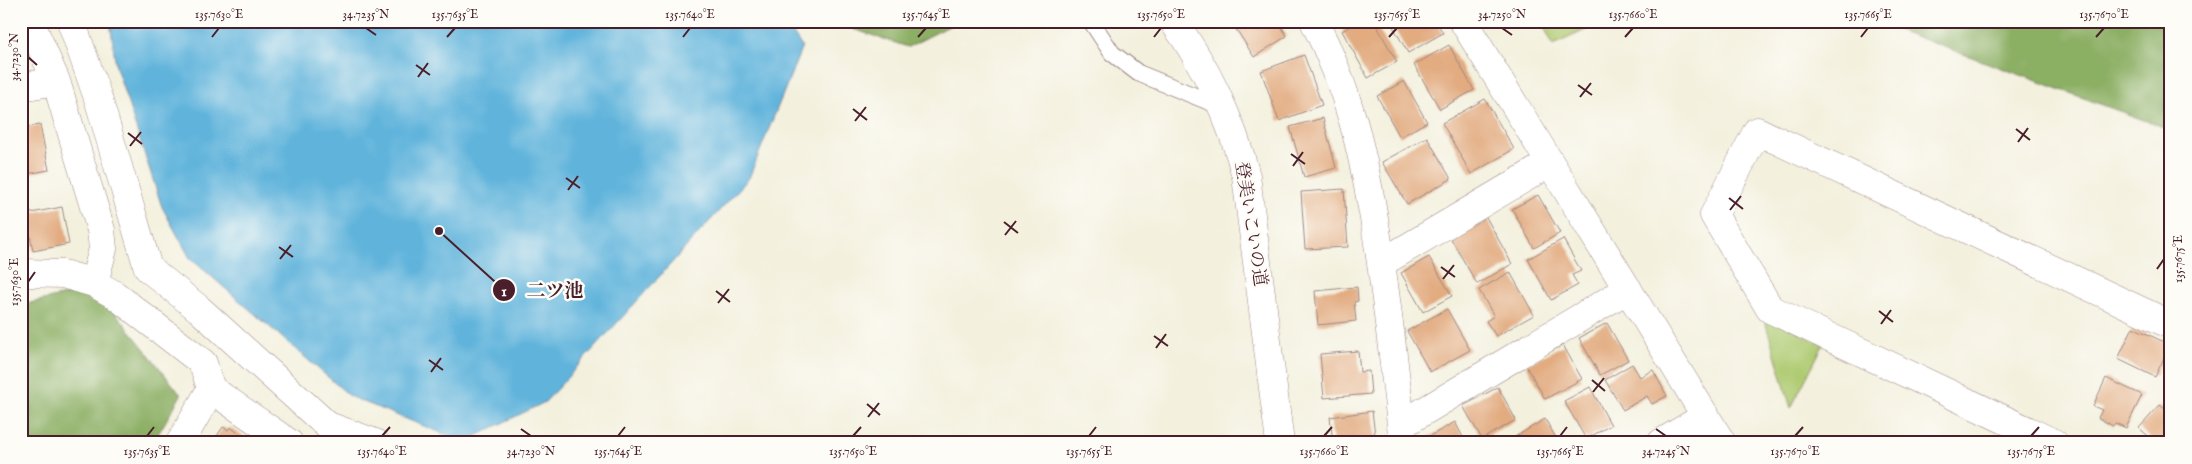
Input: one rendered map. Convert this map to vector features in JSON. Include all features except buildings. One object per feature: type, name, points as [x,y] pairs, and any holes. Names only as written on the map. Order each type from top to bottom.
[{"type":"street","points":[[30,21],[56,81],[101,230],[103,249],[94,283]]},
{"type":"street","points":[[71,21],[98,98],[148,268],[199,309],[328,426],[375,443]]},
{"type":"street","name":"登美いこいの道","points":[[1172,21],[1191,47],[1222,107],[1234,136],[1246,176],[1280,443]]},
{"type":"street","points":[[1314,21],[1333,62],[1353,117],[1366,170],[1383,262],[1402,434],[1628,288]]},
{"type":"street","points":[[1463,21],[1722,443]]},
{"type":"street","points":[[21,88],[56,81]]},
{"type":"street","points":[[2054,443],[1770,309],[1714,215],[1757,131],[2171,326]]},
{"type":"street","points":[[1383,262],[1550,163]]},
{"type":"street","points":[[21,273],[63,274],[94,283],[153,323],[203,363],[211,388],[290,443]]},
{"type":"street","points":[[180,443],[211,388]]},
{"type":"street","points":[[1661,443],[1706,416]]},
{"type":"lane","points":[[1091,21],[1112,53],[1138,73],[1222,107]]},
{"type":"green space","points":[[828,21],[959,21],[908,47]]},
{"type":"green space","points":[[1541,21],[1592,21],[1590,28],[1553,45]]},
{"type":"green space","points":[[1873,21],[2171,21],[2171,130]]},
{"type":"green space","points":[[96,288],[181,395],[153,443],[21,443],[21,305]]},
{"type":"green space","points":[[1763,314],[1823,345],[1791,408]]},
{"type":"water","points":[[110,21],[785,21],[802,47],[749,178],[545,402],[464,442],[351,397],[190,258],[162,207],[116,67]]},
{"type":"place","name":"二ツ池","points":[[439,231]]}]
